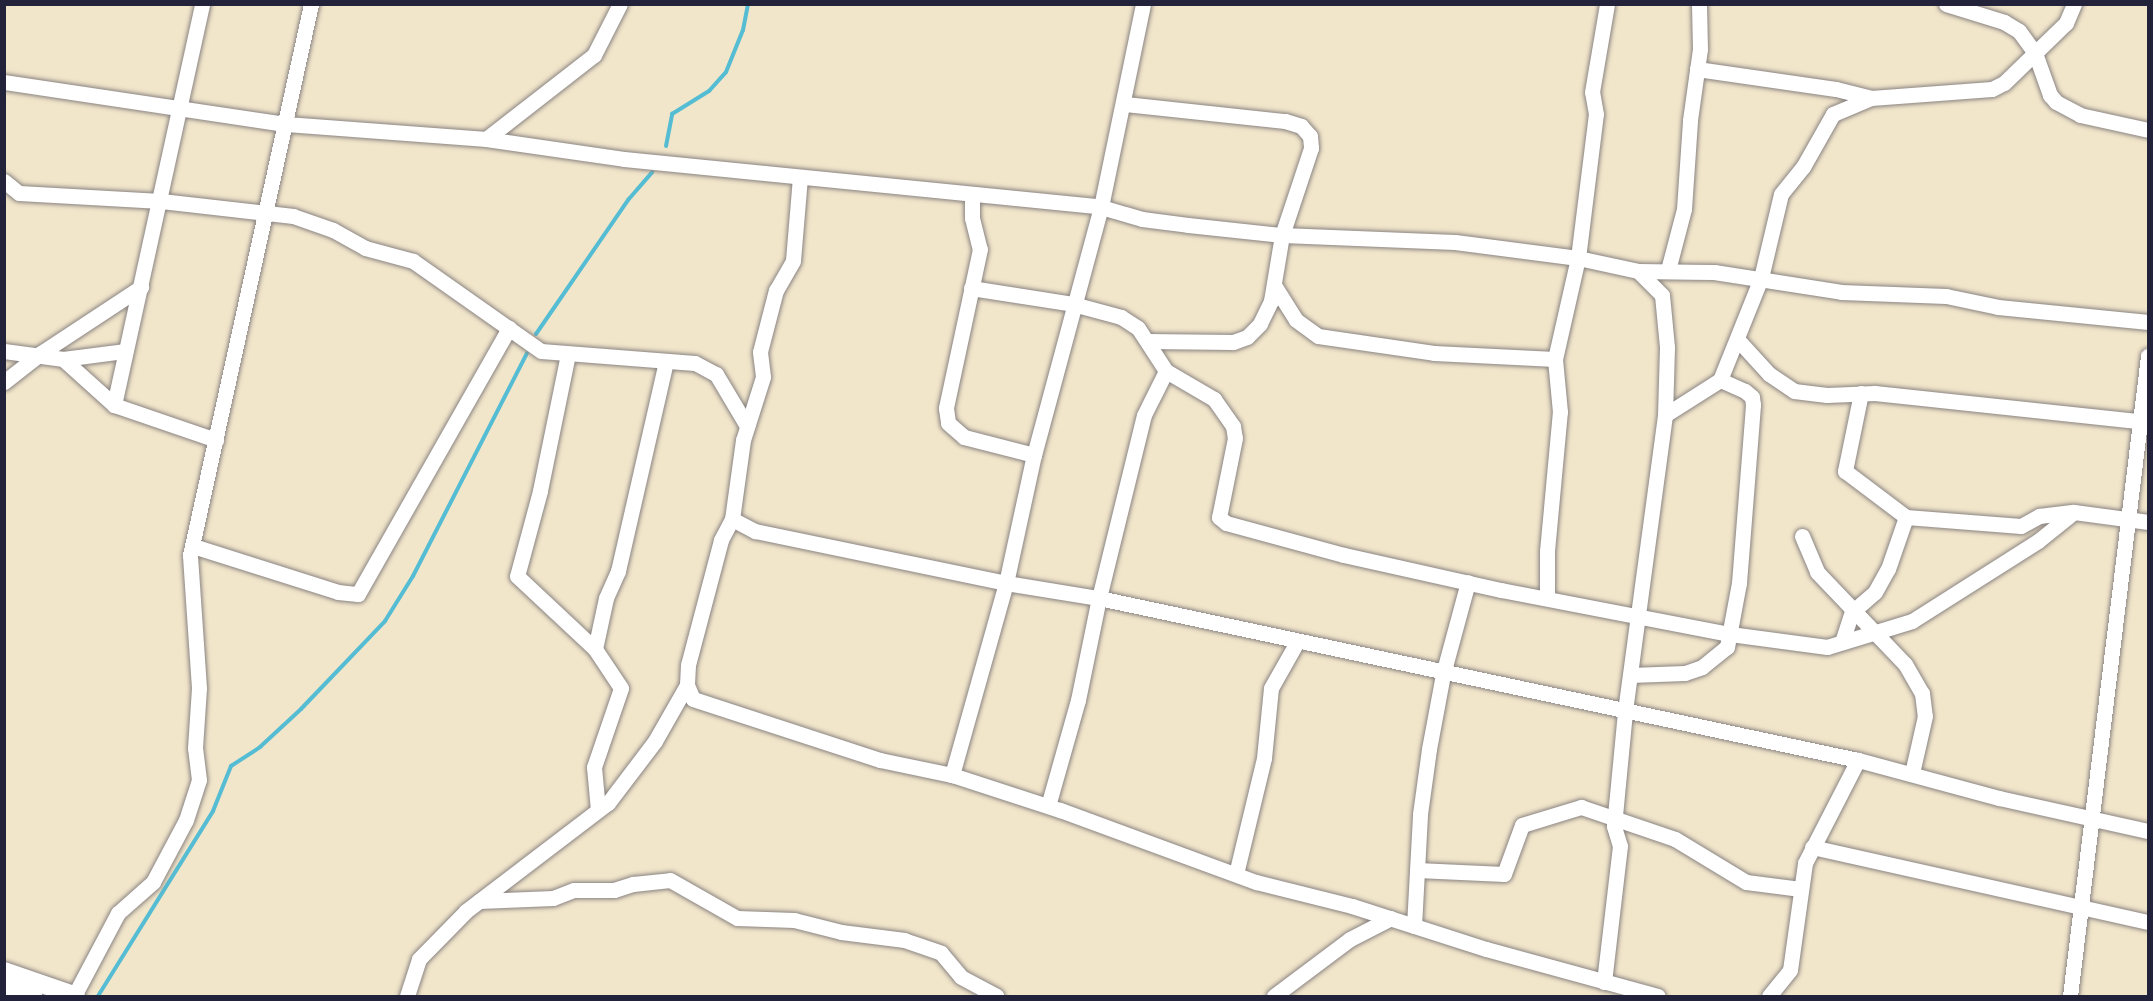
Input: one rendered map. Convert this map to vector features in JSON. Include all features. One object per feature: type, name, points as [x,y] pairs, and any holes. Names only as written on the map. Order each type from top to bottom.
[{"type":"street","points":[[114,405],[181,110],[202,4]]},
{"type":"street","points":[[4,970],[75,996],[118,913],[153,882],[186,820],[199,780],[193,546],[311,4]]},
{"type":"street","points":[[486,139],[594,55],[620,4]]},
{"type":"street","points":[[952,776],[1006,583],[1034,455],[1101,207],[1125,104],[1143,4]]},
{"type":"street","points":[[1547,598],[1546,551],[1560,412],[1555,359],[1578,258],[1596,114],[1592,92],[1607,4]]},
{"type":"street","points":[[1668,270],[1683,209],[1697,69],[1699,4]]},
{"type":"street","points":[[1946,4],[2004,22],[2027,39],[2036,53],[2050,95],[2056,102],[2080,115],[2148,130]]},
{"type":"street","points":[[1665,415],[1720,380],[1761,278],[1781,194],[1803,167],[1833,114],[1871,98],[1992,89],[2004,83],[2066,23],[2074,4]]},
{"type":"street","points":[[1697,69],[1836,89],[1871,98]]},
{"type":"street","points":[[4,82],[286,124],[486,139],[800,177],[1101,207],[1142,219],[1282,235],[1455,242],[1578,258],[1638,271],[1668,270],[1761,278],[1841,292],[1946,296],[1998,307],[2148,322]]},
{"type":"street","points":[[1125,104],[1301,126],[1310,136],[1311,148],[1282,235],[1274,285],[1263,316],[1247,337],[1233,342],[1148,341]]},
{"type":"street","points":[[407,996],[419,959],[479,901],[598,810],[655,741],[687,686],[700,609],[721,540],[732,519],[747,426],[764,377],[760,352],[777,290],[793,261],[800,177]]},
{"type":"street","points":[[4,180],[19,193],[161,201],[293,216],[333,230],[365,248],[413,261],[541,351],[695,363],[716,374],[747,426]]},
{"type":"street","points":[[972,194],[972,218],[980,249],[946,408],[948,423],[964,437],[1034,455]]},
{"type":"street","points":[[1604,982],[1620,846],[1615,817],[1625,711],[1665,415],[1667,347],[1662,295],[1638,271]]},
{"type":"street","points":[[1274,285],[1296,320],[1318,336],[1434,353],[1555,359]]},
{"type":"street","points":[[4,382],[38,356],[141,287]]},
{"type":"street","points":[[971,288],[1073,304],[1121,317],[1148,341],[1166,371],[1214,399],[1233,426],[1235,438],[1220,517],[1226,523],[1468,582],[1730,634],[1827,647],[1912,621],[2038,541],[2074,512]]},
{"type":"street","points":[[193,546],[338,592],[358,594],[509,328]]},
{"type":"street","points":[[1737,340],[1769,374],[1794,391],[1827,396],[1861,393],[2145,422]]},
{"type":"street","points":[[4,351],[63,359],[125,351]]},
{"type":"street","points":[[568,354],[540,491],[517,576],[595,649],[621,688],[594,767],[598,810]]},
{"type":"street","points":[[2070,996],[2129,520],[2145,422],[2148,356]]},
{"type":"street","points":[[63,359],[114,405],[216,441]]},
{"type":"street","points":[[595,649],[606,598],[618,572],[666,361]]},
{"type":"street","points":[[1048,806],[1078,700],[1099,598],[1144,415],[1166,371]]},
{"type":"street","points":[[1630,675],[1685,673],[1702,667],[1727,647],[1746,518],[1753,405],[1752,397],[1745,391],[1720,380]]},
{"type":"street","points":[[1861,393],[1845,471],[1906,517],[2020,526],[2039,516],[2074,512],[2148,522]]},
{"type":"street","points":[[1842,642],[1852,612],[1875,592],[1888,569],[1906,517]]},
{"type":"street","points":[[732,519],[755,531],[1006,583],[1099,598],[1443,674],[1858,760],[2148,831]]},
{"type":"street","points":[[1802,536],[1817,572],[1852,612],[1905,664],[1922,693],[1925,716],[1912,773]]},
{"type":"street","points":[[1414,926],[1420,814],[1443,674],[1468,582]]},
{"type":"street","points":[[1236,874],[1264,758],[1271,688],[1298,642]]},
{"type":"street","points":[[687,686],[693,699],[775,728],[880,760],[952,776],[1048,806],[1236,874],[1658,996]]},
{"type":"street","points":[[1769,996],[1790,970],[1801,889],[1812,847],[1858,760]]},
{"type":"street","points":[[1417,870],[1504,874],[1522,825],[1581,807],[1675,838],[1746,882],[1801,889]]},
{"type":"street","points":[[1812,847],[2148,922]]},
{"type":"street","points":[[479,901],[554,898],[574,890],[614,890],[633,884],[670,880],[737,918],[794,920],[841,932],[913,943],[941,953],[961,977],[996,996]]},
{"type":"street","points":[[1274,996],[1350,939],[1392,918]]},
{"type":"street","points":[[4,986],[33,996]]},
{"type":"waterway","points":[[666,146],[672,114],[709,91],[726,72],[743,30],[748,4]]},
{"type":"waterway","points":[[536,334],[628,200],[652,172]]},
{"type":"waterway","points":[[98,996],[213,811],[231,766],[260,747],[301,709],[385,621],[413,576],[527,353]]}]
